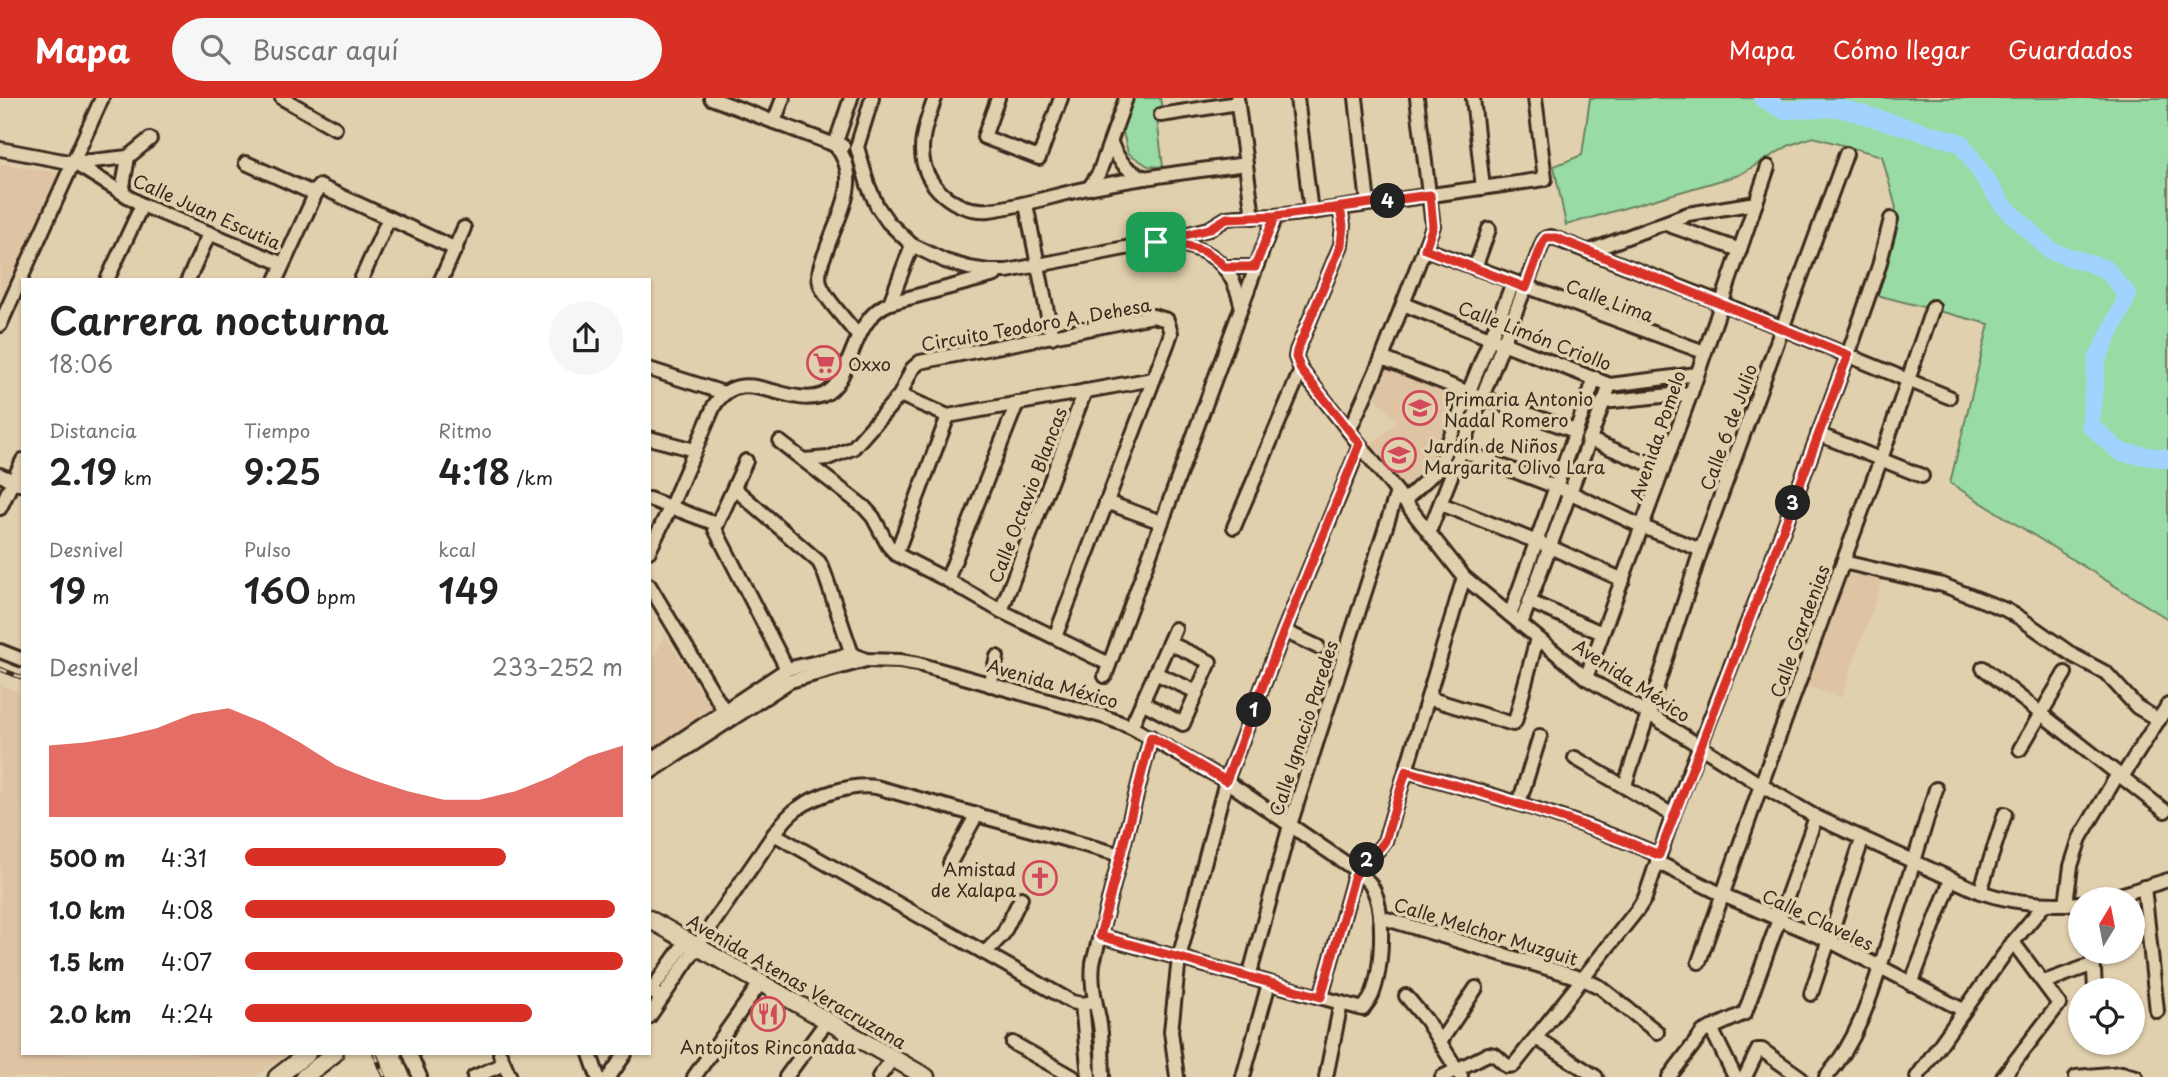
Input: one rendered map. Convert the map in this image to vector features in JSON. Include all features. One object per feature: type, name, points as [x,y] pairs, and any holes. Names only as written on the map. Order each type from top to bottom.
[{"type":"main road","name":"Avenida Atenas Veracruzana","points":[[651,920],[926,1077]]},
{"type":"main road","points":[[277,1077],[306,1055]]},
{"type":"main road","points":[[304,1077],[325,1056]]},
{"type":"street","points":[[21,278],[102,98]]},
{"type":"street","points":[[282,98],[335,128]]},
{"type":"street","points":[[774,122],[783,98]]},
{"type":"street","points":[[835,145],[851,98]]},
{"type":"street","points":[[872,98],[857,147],[868,185],[888,222],[912,245],[945,261],[969,268],[1007,271]]},
{"type":"street","points":[[934,98],[923,135],[924,166],[931,181],[943,195],[954,203],[969,208],[987,210],[1026,204],[1089,188],[1247,164]]},
{"type":"street","points":[[998,98],[984,137],[1039,159],[1061,98]]},
{"type":"street","points":[[1089,188],[1097,179],[1126,98]]},
{"type":"street","points":[[1297,98],[1311,212]]},
{"type":"street","points":[[1356,98],[1368,204]]},
{"type":"street","points":[[1349,431],[1382,358],[1433,226],[1417,98]]},
{"type":"street","points":[[1473,98],[1483,188]]},
{"type":"street","points":[[651,547],[714,406],[724,393],[744,386],[804,397],[824,394],[839,380],[858,336],[875,312],[890,303],[1007,271],[1209,229],[1227,218],[1311,212],[1545,179],[1535,98]]},
{"type":"street","points":[[716,99],[835,145],[857,147]]},
{"type":"street","points":[[1161,115],[1238,100],[1253,217]]},
{"type":"street","points":[[74,163],[128,157],[150,139]]},
{"type":"street","points":[[1111,143],[1128,170],[1148,178]]},
{"type":"street","points":[[835,145],[844,155],[850,177],[821,264],[819,278],[822,290],[858,336]]},
{"type":"street","name":"Calle Juan Escutia","points":[[0,149],[74,163],[142,205],[283,264]]},
{"type":"street","name":"Calle 6 de Julio","points":[[1625,785],[1701,550],[1846,154]]},
{"type":"street","points":[[122,192],[128,157]]},
{"type":"street","points":[[246,163],[390,218],[456,249]]},
{"type":"street","name":"Avenida Pomelo","points":[[1586,678],[1691,393],[1768,167]]},
{"type":"street","points":[[847,191],[868,185]]},
{"type":"street","points":[[277,278],[317,190]]},
{"type":"street","points":[[1590,251],[1688,214],[1756,203]]},
{"type":"street","points":[[1026,204],[1052,337]]},
{"type":"street","points":[[108,278],[142,205]]},
{"type":"street","name":"Avenida México","points":[[1340,208],[1343,225],[1341,245],[1296,357],[1301,370],[1464,577],[1586,678],[1816,817],[1980,892],[2007,900],[2044,905],[2066,904]]},
{"type":"street","points":[[780,442],[864,507],[896,554],[1055,637],[1107,670],[1275,216]]},
{"type":"street","points":[[362,278],[390,218]]},
{"type":"street","points":[[1441,1077],[1459,1074],[1491,1054],[1510,1067],[1514,1065],[1642,904],[1848,355],[1884,251],[1891,219]]},
{"type":"street","points":[[1666,224],[1740,250]]},
{"type":"street","points":[[442,278],[464,228]]},
{"type":"street","points":[[1207,252],[1209,229]]},
{"type":"street","points":[[1475,268],[1489,229]]},
{"type":"street","points":[[189,278],[209,234]]},
{"type":"street","points":[[1401,496],[1437,470],[1490,337],[1543,242],[1550,237],[1721,303],[1949,397]]},
{"type":"street","points":[[1156,242],[1207,252],[1224,267],[1234,281],[1241,304]]},
{"type":"street","points":[[890,303],[912,245]]},
{"type":"street","name":"Calle Lima","points":[[1425,249],[1704,352]]},
{"type":"street","points":[[1224,267],[1255,267]]},
{"type":"street","points":[[0,325],[21,279]]},
{"type":"street","points":[[1429,532],[1505,342],[1519,285]]},
{"type":"street","name":"Calle Limón Criollo","points":[[1403,304],[1610,385],[1697,374]]},
{"type":"street","name":"Calle Gardenias","points":[[1699,962],[1881,459],[1933,307]]},
{"type":"street","name":"Circuito Teodoro A. Dehesa","points":[[804,460],[828,458],[853,448],[900,395],[912,369],[920,362],[1153,316],[1167,320],[1171,333],[1055,637]]},
{"type":"street","points":[[1382,358],[1575,431]]},
{"type":"street","points":[[651,370],[724,393]]},
{"type":"street","points":[[1234,527],[1301,370]]},
{"type":"street","points":[[1510,615],[1595,378]]},
{"type":"street","points":[[900,395],[948,416],[1153,379]]},
{"type":"street","points":[[1521,624],[1610,385]]},
{"type":"street","name":"Calle Octavio Blancas","points":[[1001,611],[1085,391]]},
{"type":"street","points":[[1603,402],[1691,393]]},
{"type":"street","points":[[947,580],[1017,403]]},
{"type":"street","points":[[896,554],[948,416]]},
{"type":"street","points":[[1818,434],[1922,476]]},
{"type":"street","points":[[651,439],[695,450]]},
{"type":"street","points":[[1588,439],[1663,470]]},
{"type":"street","points":[[1177,1077],[1171,1031],[1179,958],[1226,781],[1360,444]]},
{"type":"street","points":[[1447,445],[1555,486],[1643,527],[1701,550]]},
{"type":"street","points":[[746,461],[716,524],[716,534],[787,670]]},
{"type":"street","points":[[0,475],[18,482],[0,508]]},
{"type":"street","points":[[734,488],[818,562],[858,660]]},
{"type":"street","name":"Calle Ignacio Paredes","points":[[1249,977],[1290,825],[1401,496]]},
{"type":"street","points":[[651,500],[716,524]]},
{"type":"street","points":[[1106,502],[1161,522]]},
{"type":"street","points":[[1441,504],[1550,547],[1623,580]]},
{"type":"street","points":[[1843,562],[1943,586],[2006,610],[2074,656],[2106,673],[2137,707],[2159,720]]},
{"type":"street","points":[[1321,997],[1357,871],[1385,841],[1464,577]]},
{"type":"street","points":[[651,588],[727,716]]},
{"type":"street","points":[[1530,602],[1602,634]]},
{"type":"street","points":[[1131,727],[1175,629]]},
{"type":"street","points":[[1284,631],[1318,647]]},
{"type":"street","points":[[1428,698],[1513,724],[1537,638]]},
{"type":"street","points":[[1142,702],[1183,723],[1210,662],[1169,643]]},
{"type":"street","points":[[0,651],[21,659]]},
{"type":"street","points":[[990,685],[997,657]]},
{"type":"street","name":"Avenida México","points":[[651,760],[790,681],[858,660]]},
{"type":"street","name":"Avenida México","points":[[651,772],[787,670],[858,660],[909,662],[1131,727],[1226,781],[1357,871]]},
{"type":"street","points":[[1983,668],[2165,811]]},
{"type":"street","points":[[1155,673],[1197,692]]},
{"type":"street","points":[[2020,749],[2064,673]]},
{"type":"street","points":[[2066,904],[2071,866],[2080,838],[2168,705]]},
{"type":"street","points":[[1519,803],[1540,736]]},
{"type":"street","points":[[1090,1077],[1088,1003],[1091,980],[1151,737]]},
{"type":"street","points":[[1575,758],[1674,815]]},
{"type":"street","name":"Calle Claveles","points":[[1406,771],[1519,803],[1599,830],[1723,895],[1830,941],[1963,1010]]},
{"type":"street","points":[[651,1014],[661,998],[651,991],[789,816],[814,799],[864,785],[1121,855]]},
{"type":"street","points":[[1826,1077],[1853,1038],[1880,968],[1936,789]]},
{"type":"street","points":[[950,863],[977,814]]},
{"type":"street","points":[[1980,892],[2005,814]]},
{"type":"street","points":[[1669,1077],[1703,1032],[1745,1013],[1816,817]]},
{"type":"street","points":[[774,834],[1072,1002],[1088,1003],[1098,1015],[1103,1077]]},
{"type":"street","points":[[1811,994],[1862,840]]},
{"type":"street","points":[[1100,936],[1363,1009],[1372,997],[1381,962],[1380,917],[1374,889],[1357,871]]},
{"type":"street","points":[[1911,984],[1951,880]]},
{"type":"street","points":[[2144,887],[2168,880]]},
{"type":"street","points":[[985,953],[1003,934],[1021,898]]},
{"type":"street","points":[[1924,1074],[1963,1010],[2044,905]]},
{"type":"street","points":[[2146,906],[2157,1011]]},
{"type":"street","name":"Calle Melchor Muzguit","points":[[1380,917],[1583,979],[1600,987],[1657,1032]]},
{"type":"street","points":[[2009,1075],[2059,1004],[2013,942]]},
{"type":"street","points":[[2044,982],[2081,964]]},
{"type":"street","points":[[694,1077],[761,982]]},
{"type":"street","points":[[1243,1077],[1269,983]]},
{"type":"street","points":[[1440,1042],[1476,988]]},
{"type":"street","points":[[1406,996],[1426,1020],[1459,1074]]},
{"type":"street","points":[[1326,1077],[1341,1003]]},
{"type":"street","points":[[786,1077],[827,1021]]},
{"type":"street","points":[[1711,1028],[1735,1077]]},
{"type":"street","points":[[1536,1038],[1596,1077]]},
{"type":"street","points":[[1013,1043],[1073,1077]]},
{"type":"street","points":[[1745,1077],[1758,1050],[1762,1050],[1800,1077]]},
{"type":"street","points":[[411,1055],[420,1077]]},
{"type":"street","points":[[590,1055],[598,1077]]},
{"type":"street","points":[[609,1077],[624,1055]]},
{"type":"street","points":[[879,1077],[893,1058]]},
{"type":"street","points":[[474,1077],[502,1059],[510,1077]]},
{"type":"street","points":[[2076,1077],[2122,1073],[2136,1077]]},
{"type":"shaded area","points":[[0,163],[60,173],[0,303]]},
{"type":"shaded area","name":"Primaria Antonio Nadal Romero","points":[[1386,365],[1460,395],[1433,462],[1401,491],[1366,449],[1397,422],[1372,393]]},
{"type":"shaded area","points":[[1846,569],[1884,577],[1841,698],[1803,685]]},
{"type":"shaded area","points":[[665,634],[715,714],[651,756],[651,664]]},
{"type":"shaded area","points":[[0,684],[21,693],[21,1055],[286,1055],[255,1077],[0,1077]]},
{"type":"green space","points":[[1134,98],[1160,98],[1162,108],[1156,111],[1163,167],[1148,166],[1128,153],[1122,128]]},
{"type":"green space","points":[[1590,98],[2168,98],[2168,619],[1950,483],[1989,324],[1869,293],[1896,208],[1882,156],[1813,137],[1790,145],[1739,175],[1566,225],[1554,166],[1582,155]]},
{"type":"waterway","points":[[1762,98],[1783,110],[1840,108],[1961,143],[2002,204],[2051,251],[2106,269],[2128,295],[2097,360],[2090,425],[2120,452],[2168,459]]},
{"type":"railway","points":[[0,669],[21,677]]},
{"type":"railway","points":[[375,1055],[385,1077]]},
{"type":"place","name":"Oxxo","points":[[824,363]]},
{"type":"place","name":"Primaria Antonio Nadal Romero","points":[[1420,408]]},
{"type":"place","name":"Jardín de Niños Margarita Olivo Lara","points":[[1399,455]]},
{"type":"place","name":"Amistad de Xalapa","points":[[1040,878]]},
{"type":"place","name":"Antojitos Rinconada","points":[[768,1014]]},
{"type":"route","points":[[1156,242],[1175,243],[1207,252],[1224,267],[1255,267],[1275,216],[1430,195],[1433,226],[1425,249],[1526,288],[1543,242],[1546,238],[1556,238],[1848,355],[1659,855],[1590,826],[1406,771],[1385,841],[1362,865],[1354,878],[1321,997],[1100,936],[1151,737],[1226,781],[1360,444],[1301,370],[1296,357],[1341,245],[1343,225],[1340,208],[1275,216],[1237,216],[1227,218],[1209,229],[1156,242]]}]
